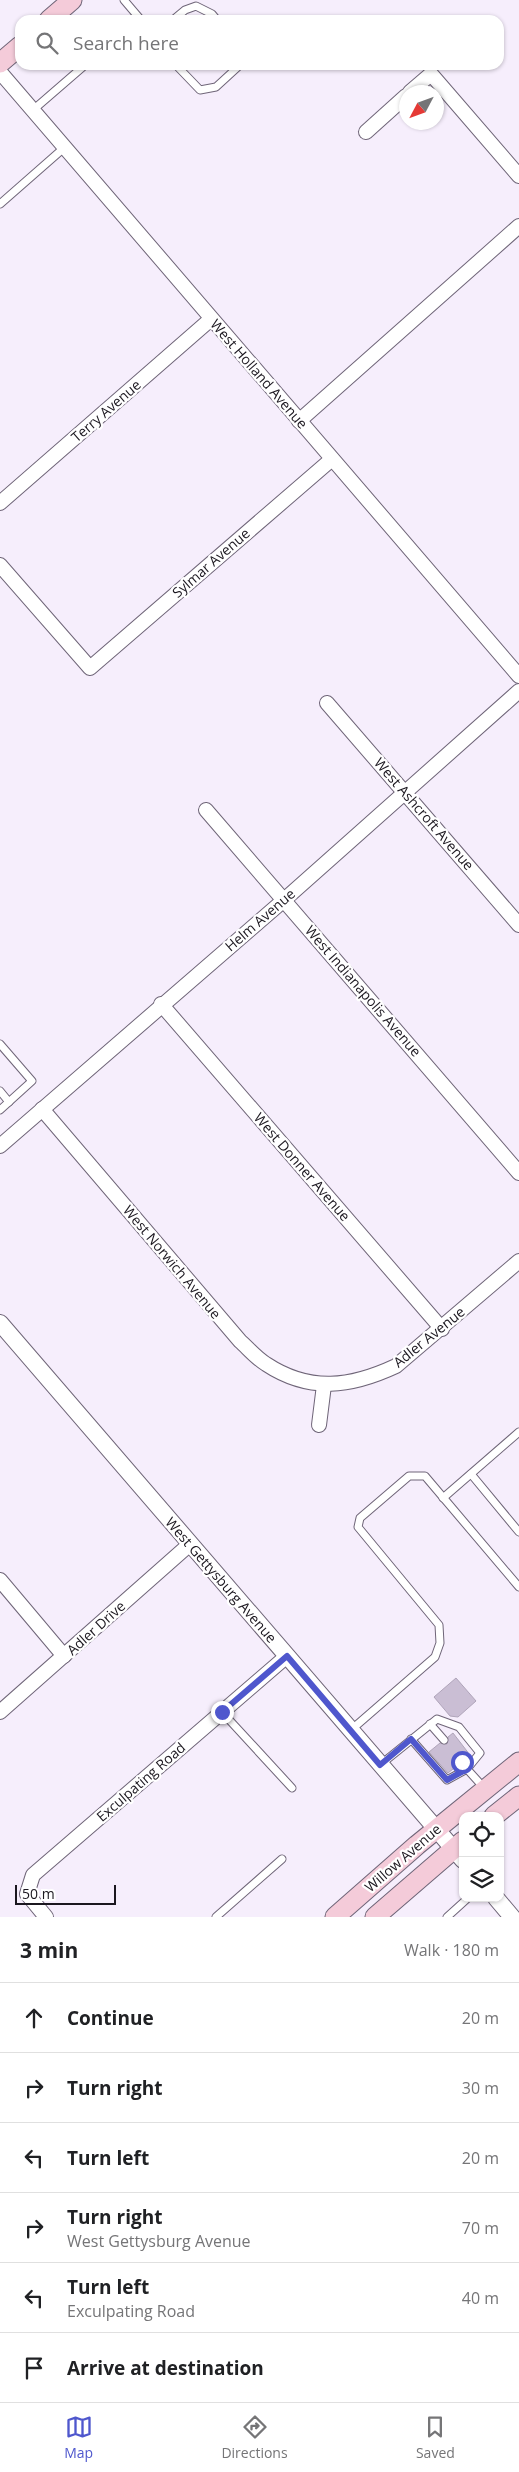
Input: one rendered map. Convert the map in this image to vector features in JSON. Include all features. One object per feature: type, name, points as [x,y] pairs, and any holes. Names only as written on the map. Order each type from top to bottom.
[{"type":"main road","points":[[0,63],[15,50]]},
{"type":"main road","name":"Willow Avenue","points":[[335,1917],[436,1829],[519,1762]]},
{"type":"main road","points":[[499,1812],[519,1796]]},
{"type":"main road","name":"Willow Avenue","points":[[375,1917],[459,1851]]},
{"type":"street","name":"West Holland Avenue","points":[[0,72],[519,676]]},
{"type":"street","points":[[418,85],[431,74],[440,85]]},
{"type":"street","points":[[444,89],[519,176]]},
{"type":"street","points":[[366,132],[399,102]]},
{"type":"street","points":[[299,421],[519,226]]},
{"type":"street","name":"Terry Avenue","points":[[0,503],[211,319]]},
{"type":"street","name":"Sylmar Avenue","points":[[0,565],[90,668],[332,459]]},
{"type":"street","name":"Helm Avenue","points":[[2,1140],[42,1109],[284,900],[519,692]]},
{"type":"street","name":"West Ashcroft Avenue","points":[[327,703],[519,924]]},
{"type":"street","name":"West Indianapolis Avenue","points":[[206,810],[519,1173]]},
{"type":"street","name":"West Donner Avenue","points":[[162,1004],[442,1329]]},
{"type":"street","name":"West Norwich Avenue","points":[[42,1109],[240,1341],[265,1364],[295,1378],[324,1385]]},
{"type":"street","name":"Adler Avenue","points":[[324,1385],[351,1382],[374,1376],[396,1366],[442,1329],[519,1261]]},
{"type":"street","name":"West Gettysburg Avenue","points":[[0,1323],[380,1765],[436,1829],[459,1849]]},
{"type":"street","points":[[319,1425],[324,1385]]},
{"type":"street","name":"Adler Drive","points":[[0,1712],[190,1544]]},
{"type":"street","points":[[0,1580],[64,1656]]},
{"type":"street","name":"Exculpating Road","points":[[46,1917],[27,1894],[33,1875],[287,1656]]},
{"type":"street","points":[[499,1902],[512,1917]]},
{"type":"lane","points":[[124,0],[137,15]]},
{"type":"lane","points":[[179,15],[185,10],[196,6],[213,15]]},
{"type":"lane","points":[[33,110],[79,70]]},
{"type":"lane","points":[[181,70],[200,90],[216,87],[235,70]]},
{"type":"lane","points":[[0,204],[65,147]]},
{"type":"lane","points":[[0,1044],[32,1081],[0,1110]]},
{"type":"lane","points":[[0,1091],[9,1102]]},
{"type":"lane","points":[[443,1498],[519,1432]]},
{"type":"lane","points":[[471,1474],[519,1532]]},
{"type":"lane","points":[[351,1730],[435,1657],[440,1643],[439,1624],[358,1527],[360,1518],[409,1476],[425,1476],[519,1587]]},
{"type":"lane","points":[[222,1712],[292,1788]]},
{"type":"lane","points":[[380,1765],[411,1739],[437,1719],[459,1727],[480,1753],[467,1769],[447,1780],[411,1739]]},
{"type":"lane","points":[[430,1724],[444,1740]]},
{"type":"lane","points":[[462,1762],[485,1790]]},
{"type":"lane","points":[[216,1917],[282,1859]]},
{"type":"lane","points":[[447,1917],[464,1902]]},
{"type":"building","points":[[456,1678],[476,1701],[458,1717],[450,1716],[434,1697]]},
{"type":"building","points":[[453,1733],[470,1755],[466,1759],[459,1758],[458,1765],[448,1773],[429,1752],[440,1743],[447,1744],[448,1737]]},
{"type":"route","points":[[222,1712],[287,1656],[380,1765],[411,1739],[447,1780],[467,1769],[462,1762]]}]
